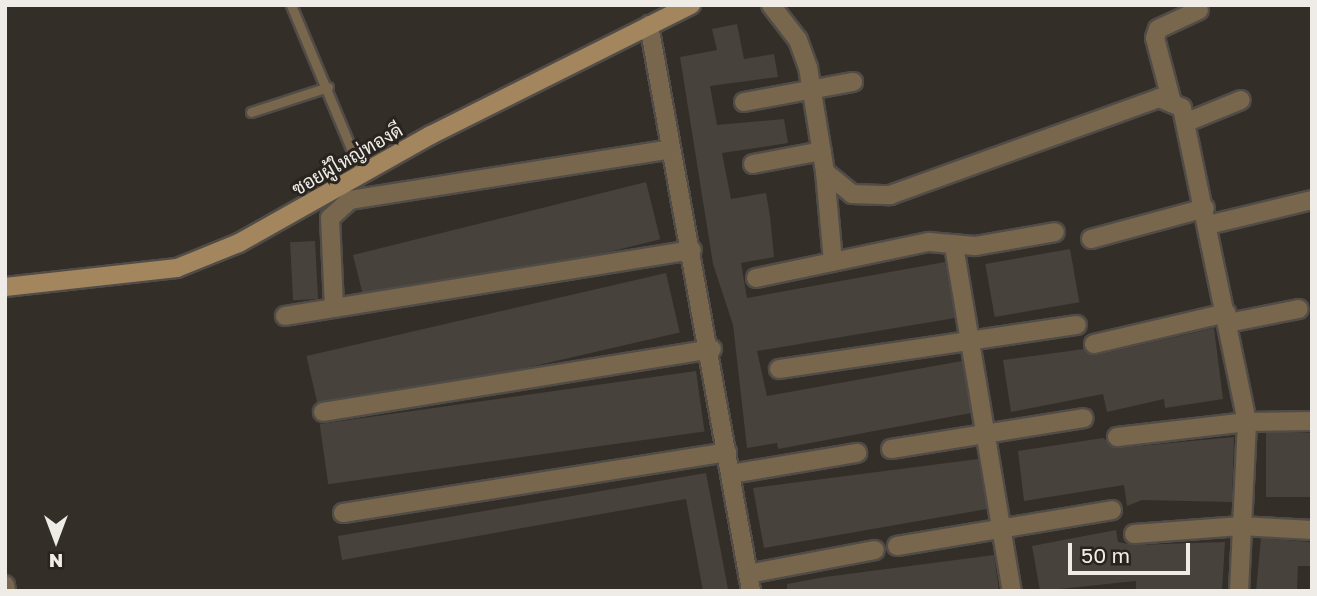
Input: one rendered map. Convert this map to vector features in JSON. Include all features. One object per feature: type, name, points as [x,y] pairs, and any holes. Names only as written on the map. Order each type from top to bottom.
[{"type":"street","name":"ซอยผู้ใหญ่ทองดี","points":[[5,287],[177,268],[239,243],[691,5]]},
{"type":"street","points":[[771,5],[798,40],[812,89],[825,172],[833,262]]},
{"type":"street","points":[[1199,10],[1158,29],[1155,38],[1171,99],[1187,122],[1247,422],[1239,591]]},
{"type":"street","points":[[649,25],[712,349],[750,582],[876,550]]},
{"type":"street","points":[[744,102],[853,82]]},
{"type":"street","points":[[825,172],[852,194],[890,195],[1160,98],[1171,99]]},
{"type":"street","points":[[1187,122],[1241,100]]},
{"type":"street","points":[[334,306],[330,218],[350,200],[671,149]]},
{"type":"street","points":[[753,164],[822,151]]},
{"type":"street","points":[[1091,239],[1312,200]]},
{"type":"street","points":[[756,278],[929,242],[954,246],[1055,232]]},
{"type":"street","points":[[954,246],[1012,591]]},
{"type":"street","points":[[285,316],[691,250]]},
{"type":"street","points":[[1094,344],[1227,318],[1299,309]]},
{"type":"street","points":[[779,369],[1077,325]]},
{"type":"street","points":[[323,412],[712,349]]},
{"type":"street","points":[[891,449],[1084,418]]},
{"type":"street","points":[[1117,438],[1247,422],[1312,421]]},
{"type":"street","points":[[343,513],[727,452]]},
{"type":"street","points":[[731,474],[857,453]]},
{"type":"street","points":[[898,546],[1112,510]]},
{"type":"street","points":[[1134,534],[1241,526],[1312,530]]},
{"type":"street","points":[[5,585],[6,591]]},
{"type":"lane","points":[[292,5],[363,176]]},
{"type":"lane","points":[[251,112],[328,87]]},
{"type":"building","points":[[737,24],[744,59],[774,54],[778,77],[710,86],[717,125],[784,119],[788,143],[722,153],[731,199],[766,193],[770,216],[774,257],[741,263],[747,298],[945,262],[955,318],[757,351],[767,396],[962,361],[971,413],[778,449],[777,443],[747,448],[733,325],[713,264],[680,57],[717,50],[712,29]]},
{"type":"building","points":[[646,182],[660,239],[367,312],[353,255]]},
{"type":"building","points":[[315,241],[318,299],[293,300],[290,242]]},
{"type":"building","points":[[1070,249],[1079,302],[995,317],[985,264]]},
{"type":"building","points":[[666,273],[680,332],[320,415],[306,356]]},
{"type":"building","points":[[1214,328],[1223,399],[1165,408],[1164,399],[1107,412],[1103,394],[1011,412],[1003,360],[1084,349],[1097,355]]},
{"type":"building","points":[[696,371],[704,431],[328,484],[320,424]]},
{"type":"building","points":[[1266,433],[1312,433],[1312,497],[1266,497]]},
{"type":"building","points":[[1234,437],[1232,502],[1142,500],[1127,506],[1124,485],[1024,501],[1018,451],[1103,438],[1118,448]]},
{"type":"building","points":[[978,459],[987,509],[764,548],[753,488]]},
{"type":"building","points":[[706,473],[728,589],[703,591],[686,499],[342,560],[338,536]]},
{"type":"building","points":[[1116,530],[1118,542],[1134,545],[1225,542],[1222,591],[1136,591],[1136,581],[1040,591],[1032,546]]},
{"type":"building","points":[[1261,538],[1310,542],[1310,566],[1298,566],[1297,591],[1256,591]]},
{"type":"building","points":[[994,555],[999,591],[787,591],[787,584],[825,577]]}]
